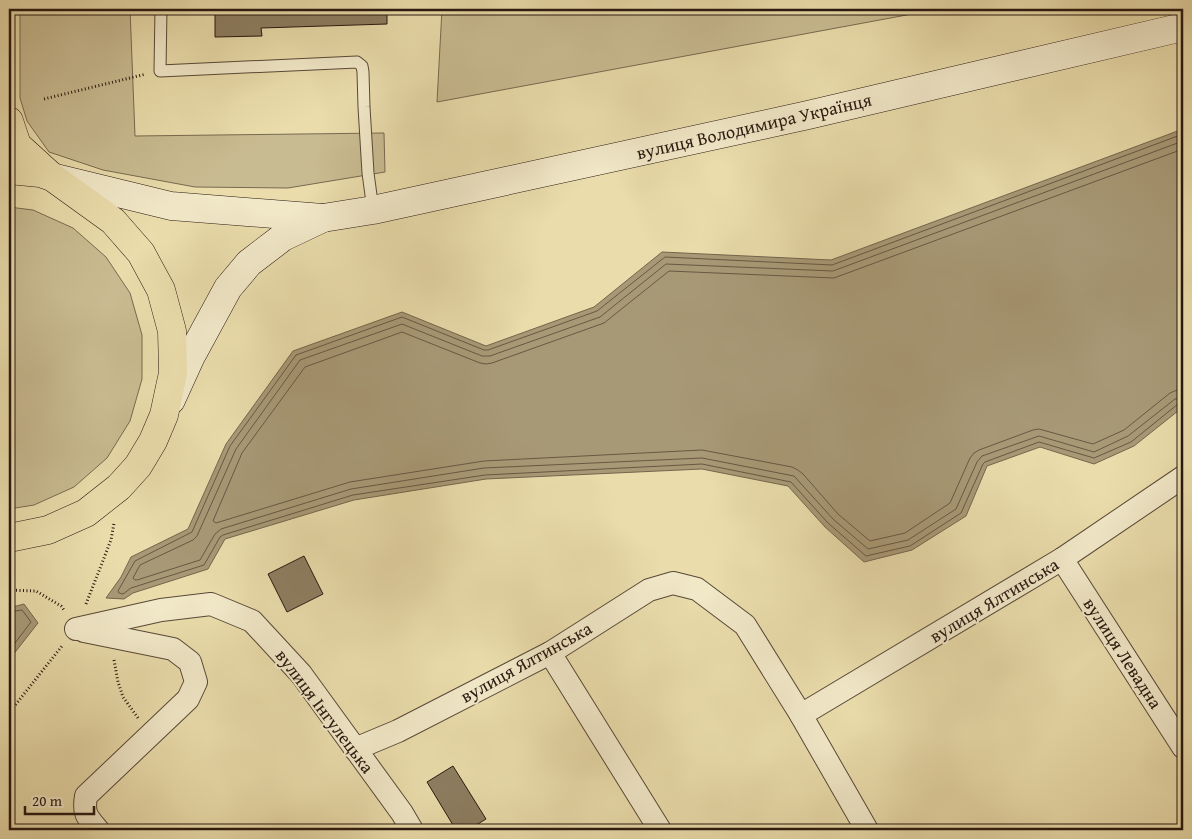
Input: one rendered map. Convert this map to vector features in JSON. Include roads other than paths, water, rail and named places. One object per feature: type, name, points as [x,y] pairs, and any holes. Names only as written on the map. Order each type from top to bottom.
[{"type":"main road","name":"вулиця Володимира Українця","points":[[9,170],[40,173],[171,206],[324,218],[373,210],[808,115],[1183,27]]},
{"type":"main road","points":[[9,121],[17,145],[52,177]]},
{"type":"main road","name":"вулиця Володимира Українця","points":[[52,177],[114,221],[141,253],[161,290],[172,331],[173,373],[164,414]]},
{"type":"main road","name":"вулиця Володимира Українця","points":[[164,414],[191,356],[228,288],[249,263],[283,237],[324,218]]},
{"type":"main road","points":[[9,538],[48,530],[86,513],[119,488],[138,466],[153,441],[164,414]]},
{"type":"street","name":"вулиця Ялтинська","points":[[355,749],[398,731],[550,653],[649,590],[673,583],[697,589],[745,625],[801,715],[1062,559],[1183,477]]},
{"type":"street","name":"вулиця Левадна","points":[[1062,559],[1183,747]]},
{"type":"street","name":"вулиця Інгулецька","points":[[98,830],[89,820],[84,808],[86,796],[188,699],[196,682],[190,662],[173,649],[76,629],[160,610],[211,604],[252,621],[301,674],[412,830]]},
{"type":"street","points":[[550,653],[660,830]]},
{"type":"street","points":[[801,715],[867,830]]},
{"type":"lane","points":[[161,9],[160,71],[357,62],[362,66],[364,72],[368,173],[373,210]]},
{"type":"water","points":[[1183,129],[1183,407],[1134,446],[1094,464],[1040,447],[987,466],[966,516],[912,550],[864,562],[825,527],[788,486],[702,469],[486,479],[354,500],[225,539],[208,569],[133,593],[124,599],[106,598],[121,577],[131,557],[188,529],[226,444],[293,351],[402,312],[486,346],[594,307],[662,252],[831,260]]},
{"type":"water","points":[[24,604],[38,623],[9,660],[9,608]]}]
